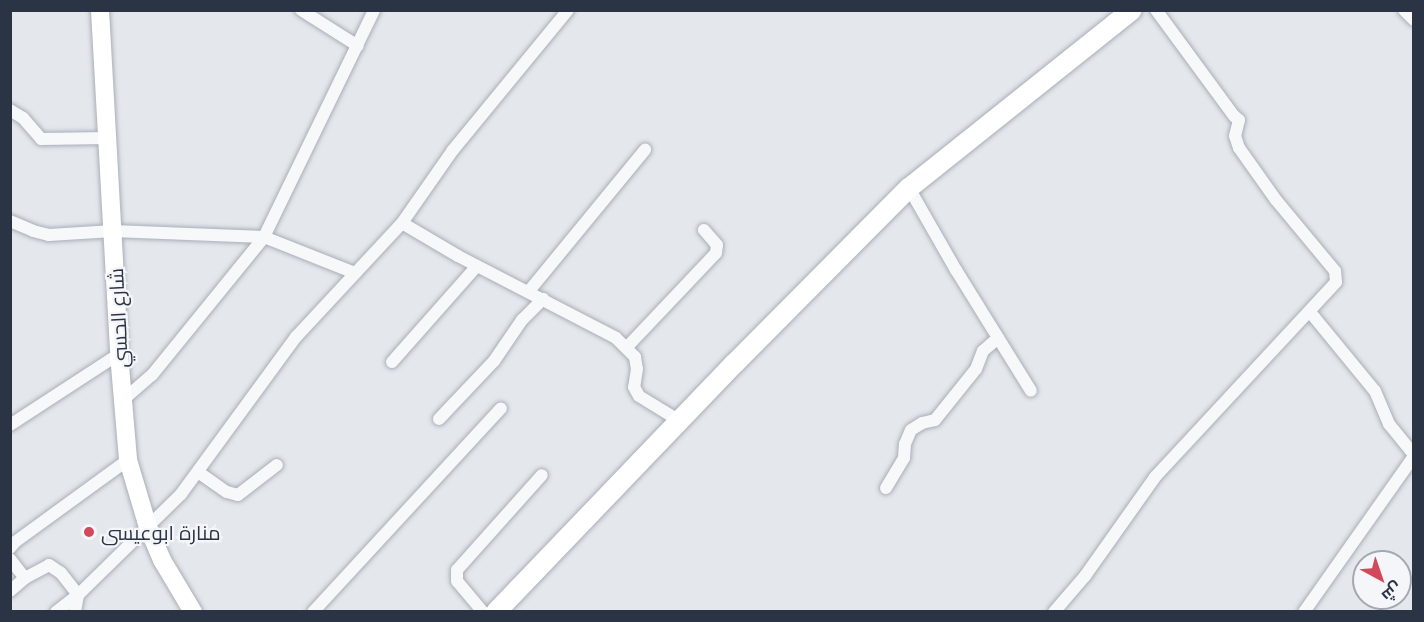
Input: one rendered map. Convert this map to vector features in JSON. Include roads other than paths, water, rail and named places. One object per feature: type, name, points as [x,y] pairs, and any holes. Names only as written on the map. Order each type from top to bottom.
[{"type":"main road","points":[[496,612],[909,188],[1132,10]]},
{"type":"street","name":"شارع الحسي","points":[[100,10],[119,354],[128,460],[148,527],[162,560],[193,612]]},
{"type":"street","points":[[301,10],[358,46]]},
{"type":"street","points":[[123,400],[152,375],[264,237],[374,10]]},
{"type":"street","points":[[56,612],[78,595],[181,494],[296,338],[402,223],[453,150],[568,10]]},
{"type":"street","points":[[1054,612],[1085,576],[1155,477],[1334,288],[1335,271],[1276,200],[1239,148],[1235,136],[1239,120],[1156,10]]},
{"type":"street","points":[[1404,10],[1413,20]]},
{"type":"street","points":[[10,110],[22,118],[41,139],[108,138]]},
{"type":"street","points":[[529,291],[645,150]]},
{"type":"street","points":[[909,188],[1031,391]]},
{"type":"street","points":[[10,221],[49,235],[113,231],[264,237],[355,273]]},
{"type":"street","points":[[402,223],[477,266],[587,321],[627,347],[635,357],[637,369],[634,387],[639,396],[680,421]]},
{"type":"street","points":[[627,347],[716,253],[717,245],[704,230]]},
{"type":"street","points":[[392,362],[477,266]]},
{"type":"street","points":[[439,419],[494,361],[522,320],[543,299]]},
{"type":"street","points":[[1304,612],[1409,472],[1413,456],[1389,424],[1375,391],[1310,312]]},
{"type":"street","points":[[886,488],[904,458],[904,444],[912,430],[922,423],[935,420],[976,369],[983,351],[998,338]]},
{"type":"street","points":[[10,425],[119,354]]},
{"type":"street","points":[[312,612],[501,408]]},
{"type":"street","points":[[10,548],[15,542],[128,460]]},
{"type":"street","points":[[198,472],[227,492],[238,495],[278,465]]},
{"type":"street","points":[[483,612],[456,581],[457,570],[542,475]]},
{"type":"street","points":[[10,559],[25,578]]},
{"type":"street","points":[[10,591],[25,578],[49,565],[61,573],[78,595],[75,612]]},
{"type":"place","name":"منارة ابوعيسى","points":[[89,532]]}]
